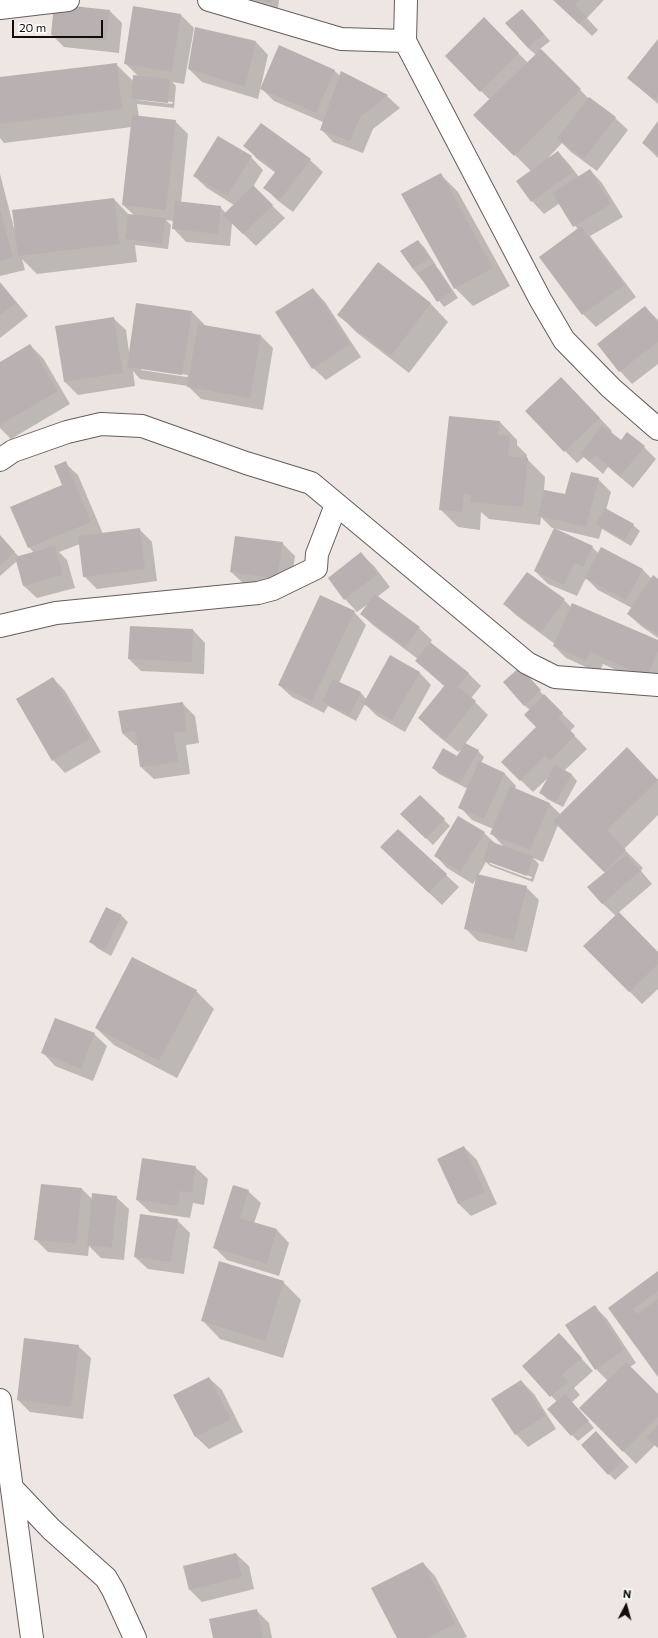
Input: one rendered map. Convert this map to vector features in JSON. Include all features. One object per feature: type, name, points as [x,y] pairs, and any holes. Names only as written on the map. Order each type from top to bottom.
[{"type":"street","points":[[0,8],[68,0]]},
{"type":"street","points":[[209,0],[341,39],[405,41]]},
{"type":"street","points":[[406,0],[405,41],[536,292],[564,340],[611,388],[658,429]]},
{"type":"street","points":[[0,460],[13,451],[67,432],[102,424],[142,426],[246,463],[311,483],[527,663],[555,677],[658,685]]},
{"type":"street","points":[[0,626],[56,613],[258,593],[273,590],[316,568],[317,554],[336,504]]},
{"type":"street","points":[[0,1400],[32,1638]]},
{"type":"street","points":[[13,1489],[51,1529],[106,1578],[135,1638]]},
{"type":"building","points":[[257,0],[272,0],[272,3]]},
{"type":"building","points":[[553,0],[579,0],[575,5],[587,17],[579,24]]},
{"type":"building","points":[[54,4],[110,10],[106,41],[51,35]]},
{"type":"building","points":[[133,6],[181,14],[172,72],[124,64]]},
{"type":"building","points":[[522,9],[544,34],[528,48],[505,23]]},
{"type":"building","points":[[484,17],[519,53],[480,92],[445,56]]},
{"type":"building","points":[[195,27],[256,41],[245,87],[188,69]]},
{"type":"building","points":[[658,39],[658,95],[654,100],[627,78]]},
{"type":"building","points":[[279,45],[335,70],[316,113],[260,89]]},
{"type":"building","points":[[541,49],[581,89],[514,156],[473,115]]},
{"type":"building","points":[[117,63],[122,109],[0,124],[0,77]]},
{"type":"building","points":[[341,71],[388,95],[360,117],[350,141],[320,130]]},
{"type":"building","points":[[133,75],[170,79],[168,103],[131,99]]},
{"type":"building","points":[[589,97],[616,117],[584,159],[557,139]]},
{"type":"building","points":[[132,115],[176,120],[166,210],[122,205]]},
{"type":"building","points":[[658,121],[658,155],[642,143]]},
{"type":"building","points":[[261,123],[311,159],[280,200],[263,188],[276,171],[243,146]]},
{"type":"building","points":[[218,136],[252,156],[227,196],[193,176]]},
{"type":"building","points":[[558,151],[573,172],[531,202],[516,181]]},
{"type":"building","points":[[590,169],[611,204],[573,227],[552,193]]},
{"type":"building","points":[[441,173],[493,268],[454,289],[401,194]]},
{"type":"building","points":[[253,185],[273,205],[243,234],[223,215]]},
{"type":"building","points":[[114,198],[120,244],[18,256],[12,210]]},
{"type":"building","points":[[175,201],[221,206],[218,234],[172,229]]},
{"type":"building","points":[[0,209],[13,257],[0,261]]},
{"type":"building","points":[[128,214],[166,218],[162,244],[125,239]]},
{"type":"building","points":[[581,226],[624,285],[582,315],[539,257]]},
{"type":"building","points":[[418,240],[430,258],[413,269],[400,251]]},
{"type":"building","points":[[378,262],[431,303],[391,356],[337,315]]},
{"type":"building","points":[[434,263],[452,291],[437,302],[418,273]]},
{"type":"building","points":[[0,283],[16,303],[0,315]]},
{"type":"building","points":[[313,288],[350,344],[312,369],[275,312]]},
{"type":"building","points":[[136,303],[192,311],[182,375],[127,367]]},
{"type":"building","points":[[645,306],[658,322],[658,342],[619,372],[597,344]]},
{"type":"building","points":[[114,317],[123,373],[64,382],[55,326]]},
{"type":"building","points":[[198,324],[261,335],[250,398],[187,387]]},
{"type":"building","points":[[30,344],[58,391],[0,425],[0,362]]},
{"type":"building","points":[[561,377],[600,418],[564,452],[525,411]]},
{"type":"building","points":[[449,416],[500,421],[498,435],[510,436],[508,456],[528,458],[523,507],[470,502],[471,495],[464,494],[462,512],[439,510]]},
{"type":"building","points":[[602,425],[621,440],[627,432],[645,446],[620,476],[595,455],[590,462],[580,454]]},
{"type":"building","points":[[66,461],[91,522],[28,548],[10,507],[62,485],[54,466]]},
{"type":"building","points":[[571,472],[599,478],[586,527],[538,516],[544,490],[565,494]]},
{"type":"building","points":[[605,508],[634,524],[625,540],[595,524]]},
{"type":"building","points":[[140,528],[145,569],[83,577],[78,536]]},
{"type":"building","points":[[554,528],[593,546],[583,567],[574,563],[564,585],[534,571]]},
{"type":"building","points":[[0,535],[15,552],[0,565]]},
{"type":"building","points":[[235,536],[283,542],[277,579],[230,572]]},
{"type":"building","points":[[55,546],[63,575],[23,586],[15,557]]},
{"type":"building","points":[[601,547],[643,569],[626,600],[584,578]]},
{"type":"building","points":[[361,552],[378,574],[344,600],[328,578]]},
{"type":"building","points":[[527,572],[565,599],[541,632],[503,604]]},
{"type":"building","points":[[653,575],[658,579],[658,635],[627,614]]},
{"type":"building","points":[[375,594],[420,627],[405,647],[360,614]]},
{"type":"building","points":[[320,595],[355,611],[312,701],[278,685]]},
{"type":"building","points":[[572,603],[658,640],[658,651],[647,677],[590,652],[586,661],[553,646]]},
{"type":"building","points":[[130,626],[193,629],[192,662],[128,659]]},
{"type":"building","points":[[430,642],[469,673],[458,687],[476,701],[445,740],[418,718],[445,685],[415,661]]},
{"type":"building","points":[[390,655],[420,672],[392,720],[363,704]]},
{"type":"building","points":[[520,667],[541,690],[524,706],[503,682]]},
{"type":"building","points":[[53,677],[90,739],[52,761],[16,699]]},
{"type":"building","points":[[333,679],[361,692],[350,715],[322,702]]},
{"type":"building","points":[[544,694],[563,713],[558,718],[575,735],[550,761],[545,756],[520,781],[501,762],[536,727],[524,715]]},
{"type":"building","points":[[183,702],[187,731],[174,733],[178,762],[140,767],[135,731],[122,733],[118,711]]},
{"type":"building","points":[[465,743],[479,750],[460,783],[432,768],[443,748],[457,756]]},
{"type":"building","points":[[627,747],[658,780],[607,830],[626,850],[604,872],[553,821]]},
{"type":"building","points":[[479,761],[505,773],[484,819],[458,808]]},
{"type":"building","points":[[555,765],[572,774],[556,802],[539,793]]},
{"type":"building","points":[[510,786],[550,803],[530,850],[490,834]]},
{"type":"building","points":[[420,795],[445,819],[426,839],[400,814]]},
{"type":"building","points":[[458,816],[485,832],[460,872],[434,856]]},
{"type":"building","points":[[398,829],[447,874],[429,893],[380,847]]},
{"type":"building","points":[[489,841],[533,856],[527,876],[483,860]]},
{"type":"building","points":[[626,855],[640,871],[602,904],[587,887]]},
{"type":"building","points":[[477,874],[527,886],[514,940],[464,929]]},
{"type":"building","points":[[106,907],[122,915],[105,950],[89,942]]},
{"type":"building","points":[[619,912],[658,952],[658,964],[629,992],[583,946]]},
{"type":"building","points":[[132,957],[197,990],[159,1061],[95,1028]]},
{"type":"building","points":[[55,1018],[95,1033],[81,1069],[41,1053]]},
{"type":"building","points":[[464,1146],[485,1192],[458,1204],[437,1159]]},
{"type":"building","points":[[142,1158],[196,1166],[192,1193],[180,1191],[178,1206],[136,1200]]},
{"type":"building","points":[[41,1184],[82,1188],[76,1244],[34,1240]]},
{"type":"building","points":[[233,1185],[249,1190],[240,1218],[277,1229],[267,1264],[213,1248]]},
{"type":"building","points":[[92,1193],[117,1196],[112,1248],[87,1245]]},
{"type":"building","points":[[140,1214],[178,1219],[171,1262],[134,1257]]},
{"type":"building","points":[[219,1261],[284,1281],[265,1341],[201,1321]]},
{"type":"building","points":[[658,1271],[658,1291],[633,1309],[637,1314],[658,1299],[658,1377],[608,1308]]},
{"type":"building","points":[[595,1305],[624,1350],[595,1370],[565,1325]]},
{"type":"building","points":[[559,1333],[582,1358],[562,1375],[568,1382],[550,1397],[522,1366]]},
{"type":"building","points":[[24,1338],[79,1345],[71,1407],[17,1400]]},
{"type":"building","points":[[626,1362],[658,1394],[658,1417],[623,1452],[579,1408]]},
{"type":"building","points":[[209,1377],[231,1419],[195,1437],[173,1395]]},
{"type":"building","points":[[521,1380],[545,1416],[515,1435],[491,1399]]},
{"type":"building","points":[[565,1394],[589,1421],[571,1436],[547,1409]]},
{"type":"building","points":[[658,1425],[658,1448],[646,1438]]},
{"type":"building","points":[[596,1431],[623,1461],[608,1475],[581,1445]]},
{"type":"building","points":[[236,1553],[242,1577],[189,1590],[183,1566]]},
{"type":"building","points":[[423,1562],[455,1624],[427,1638],[397,1638],[371,1588]]},
{"type":"building","points":[[257,1609],[263,1638],[213,1638],[209,1619]]}]
